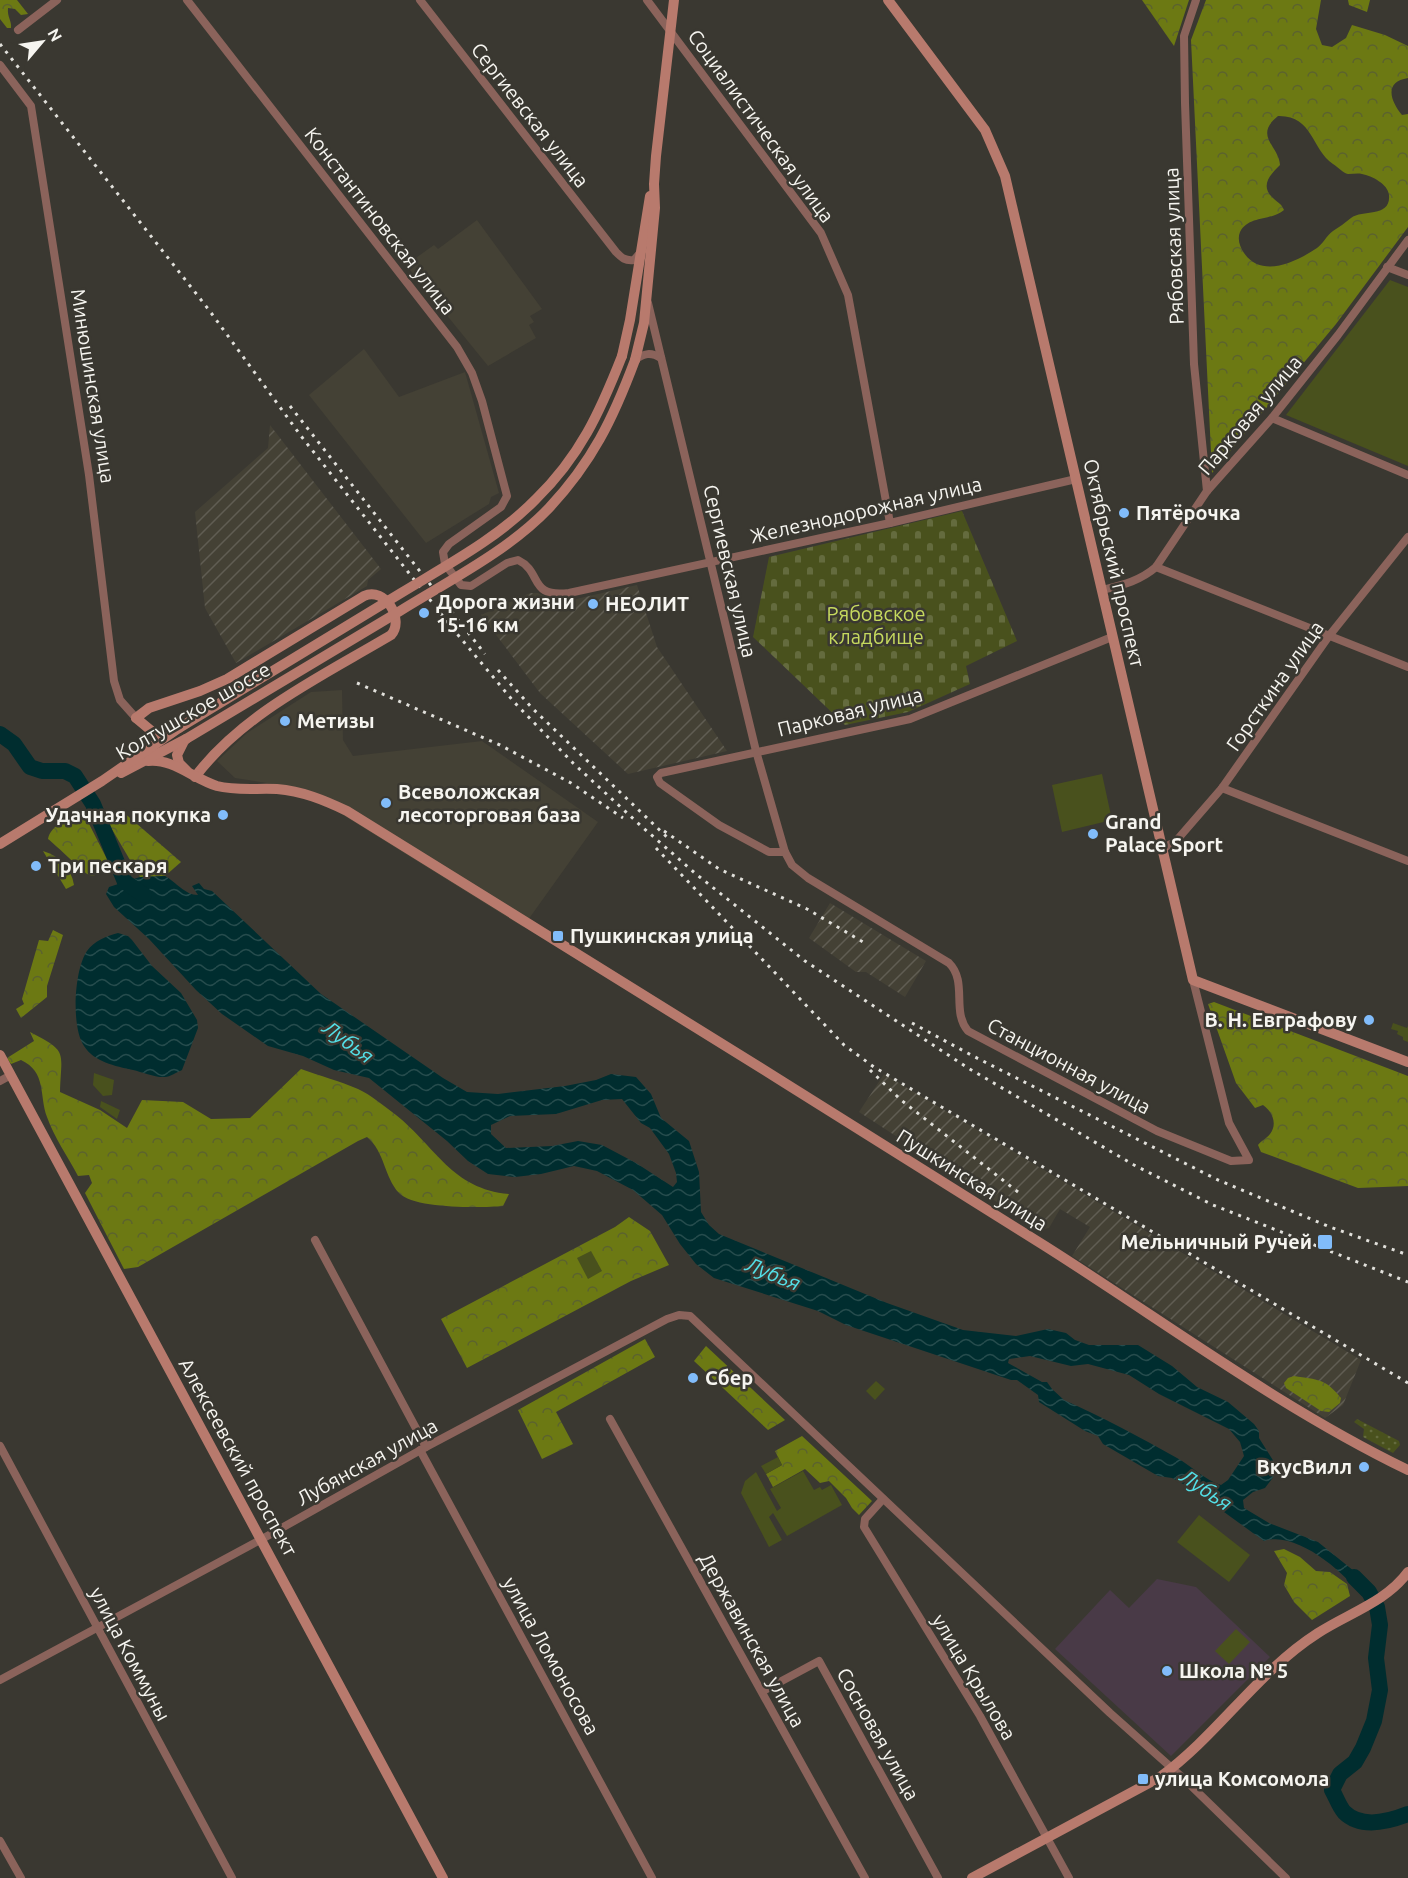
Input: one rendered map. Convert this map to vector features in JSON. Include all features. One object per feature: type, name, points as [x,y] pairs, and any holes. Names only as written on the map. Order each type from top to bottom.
[{"type":"street","points":[[18,30],[57,0]]},
{"type":"street","name":"Константиновская улица","points":[[187,0],[457,347],[472,373],[507,496],[501,507],[449,544],[442,552],[455,580],[465,587],[477,583],[512,560],[524,563],[531,573]]},
{"type":"street","name":"Сергиевская улица","points":[[420,0],[622,259],[634,260],[642,251]]},
{"type":"street","name":"Социалистическая улица","points":[[647,0],[821,233],[848,296],[890,522]]},
{"type":"street","name":"Колтушское шоссе","points":[[0,844],[145,756],[186,740],[450,581],[501,548],[528,527],[548,508],[573,478],[600,441],[617,408],[635,360],[644,323],[655,208],[654,184],[674,0]]},
{"type":"street","name":"Октябрьский проспект","points":[[888,0],[985,130],[997,153],[1005,176],[1193,980],[1229,1123],[1250,1160]]},
{"type":"street","name":"Рябовская улица","points":[[1196,0],[1184,36],[1185,103],[1194,364],[1207,491]]},
{"type":"street","name":"Минюшинская улица","points":[[0,65],[31,106],[89,475],[114,681],[120,700],[154,733],[175,731]]},
{"type":"street","name":"Колтушское шоссе","points":[[145,756],[175,731],[493,535],[537,499],[588,433],[604,402],[622,356],[648,206],[654,184]]},
{"type":"street","name":"Парковая улица","points":[[1101,590],[1135,581],[1156,567],[1207,491],[1272,418],[1338,335],[1408,240]]},
{"type":"street","points":[[1387,267],[1408,275]]},
{"type":"street","name":"Сергиевская улица","points":[[647,296],[756,752],[785,852]]},
{"type":"street","points":[[635,360],[648,353],[661,358]]},
{"type":"street","points":[[1272,418],[1408,475]]},
{"type":"street","name":"Железнодорожная улица","points":[[531,573],[543,590],[556,594],[710,563],[1076,479]]},
{"type":"street","name":"Горсткина улица","points":[[1162,849],[1176,841],[1222,788],[1329,636],[1408,537]]},
{"type":"street","points":[[1156,567],[1408,667]]},
{"type":"street","points":[[136,718],[149,708],[200,691],[227,679],[364,596],[374,593],[384,597],[397,621],[395,631],[391,635],[259,716],[224,744],[195,777],[179,762],[177,755],[179,748],[186,740]]},
{"type":"street","name":"Парковая улица","points":[[785,852],[769,852],[719,825],[660,783],[657,777],[661,773],[910,719],[1113,637]]},
{"type":"street","name":"Минюшинская улица","points":[[136,718],[146,738],[145,756]]},
{"type":"street","name":"Пушкинская улица","points":[[145,756],[223,787],[298,792],[327,801],[1038,1242],[1286,1403],[1370,1452],[1408,1470]]},
{"type":"street","points":[[1222,788],[1408,861]]},
{"type":"street","name":"Станционная улица","points":[[785,852],[792,865],[808,878],[949,963],[958,976],[959,1014],[962,1024],[968,1031],[1157,1131],[1231,1161],[1250,1160]]},
{"type":"street","points":[[1193,980],[1408,1062]]},
{"type":"street","name":"Алексеевский проспект","points":[[0,1055],[443,1878]]},
{"type":"street","points":[[0,1081],[11,1075]]},
{"type":"street","name":"улица Ломоносова","points":[[315,1240],[652,1878]]},
{"type":"street","name":"Лубянская улица","points":[[0,1680],[262,1539],[423,1448],[667,1319],[679,1315],[690,1316],[883,1499]]},
{"type":"street","name":"Державинская улица","points":[[610,1419],[865,1878]]},
{"type":"street","name":"улица Коммуны","points":[[0,1446],[232,1878]]},
{"type":"street","points":[[883,1499],[1284,1877]]},
{"type":"street","name":"улица Крылова","points":[[883,1499],[865,1519],[864,1527],[980,1716],[1069,1878]]},
{"type":"street","points":[[972,1878],[1172,1769],[1278,1663],[1319,1633],[1383,1597],[1396,1587],[1408,1572]]},
{"type":"street","name":"Сосновая улица","points":[[763,1691],[819,1661],[938,1878]]},
{"type":"street","points":[[0,1841],[21,1878]]},
{"type":"shaded area","points":[[477,220],[542,309],[530,316],[534,322],[529,325],[536,338],[488,366],[406,265],[434,245],[438,249]]},
{"type":"shaded area","points":[[364,349],[399,397],[465,372],[499,493],[491,497],[489,504],[426,543],[309,395]]},
{"type":"shaded area","points":[[270,425],[381,569],[368,580],[367,586],[236,663],[205,608],[195,512],[268,448]]},
{"type":"shaded area","points":[[637,585],[657,647],[727,751],[628,774],[540,693],[481,615],[530,593],[538,593],[554,601],[572,600]]},
{"type":"shaded area","points":[[342,690],[343,740],[353,756],[482,741],[598,822],[523,927],[330,807],[305,789],[235,778],[217,761],[247,733],[311,692]]},
{"type":"shaded area","points":[[830,903],[926,961],[905,997],[866,972],[856,972],[809,938]]},
{"type":"shaded area","points":[[884,1074],[1361,1360],[1343,1405],[1325,1418],[1072,1256],[1090,1227],[1060,1209],[1049,1228],[1040,1230],[859,1112]]},
{"type":"shaded area","name":"Школа № 5","points":[[1157,1579],[1196,1587],[1270,1657],[1171,1756],[1055,1649],[1110,1590],[1129,1608]]},
{"type":"green space","points":[[0,0],[17,0],[28,14],[21,15],[15,9],[8,8],[11,28],[7,28],[0,19]]},
{"type":"green space","points":[[1142,0],[1189,0],[1174,46]]},
{"type":"green space","points":[[1206,0],[1321,0],[1316,29],[1322,45],[1332,47],[1346,38],[1352,25],[1385,35],[1408,46],[1408,78],[1395,83],[1392,88],[1392,98],[1402,115],[1408,114],[1408,227],[1336,324],[1212,473],[1191,40]],"holes":[[[1278,116],[1290,117],[1305,127],[1326,158],[1342,171],[1375,179],[1386,187],[1389,195],[1386,207],[1375,212],[1356,215],[1331,233],[1317,248],[1289,263],[1269,267],[1251,261],[1241,248],[1239,235],[1249,223],[1284,210],[1267,190],[1270,177],[1280,165],[1279,158],[1267,135],[1271,123]]]},
{"type":"green space","points":[[1348,0],[1370,0],[1367,12],[1349,5]]},
{"type":"green space","points":[[1390,280],[1408,287],[1408,466],[1286,415]]},
{"type":"green space","name":"Рябовское кладбище","points":[[962,511],[1017,641],[966,666],[970,684],[908,712],[845,725],[753,637],[769,557]]},
{"type":"green space","points":[[1102,774],[1112,820],[1062,832],[1052,785]]},
{"type":"green space","points":[[122,811],[181,862],[165,876],[140,877],[103,814]]},
{"type":"green space","points":[[79,813],[84,814],[112,869],[97,875],[89,875],[48,839],[56,826]]},
{"type":"green space","points":[[43,851],[55,856],[64,864],[74,885],[66,889]]},
{"type":"green space","points":[[53,930],[63,935],[47,986],[47,997],[21,1018],[16,1009],[24,1004],[22,999],[39,940],[48,941]]},
{"type":"green space","points":[[1214,1002],[1408,1076],[1408,1186],[1358,1188],[1261,1152],[1258,1145],[1272,1130],[1273,1118],[1263,1105],[1255,1108],[1236,1083],[1208,1004]]},
{"type":"green space","points":[[1393,1023],[1407,1028],[1408,1026],[1408,1042],[1397,1034],[1398,1031],[1391,1029]]},
{"type":"green space","points":[[30,1032],[51,1044],[60,1054],[60,1092],[100,1110],[127,1128],[142,1100],[183,1102],[211,1119],[250,1118],[301,1069],[368,1094],[410,1127],[446,1165],[459,1175],[473,1184],[509,1194],[503,1206],[493,1207],[433,1205],[407,1198],[394,1187],[381,1157],[367,1137],[138,1267],[124,1269],[85,1193],[92,1183],[89,1175],[78,1176],[50,1124],[39,1078],[29,1065],[21,1060],[11,1064],[7,1058],[34,1041]]},
{"type":"green space","points":[[94,1073],[114,1080],[112,1095],[103,1096],[93,1085]]},
{"type":"green space","points":[[101,1101],[120,1110],[117,1119],[100,1107]]},
{"type":"green space","points":[[629,1217],[650,1231],[669,1265],[631,1281],[467,1368],[441,1319],[615,1227]]},
{"type":"green space","points":[[591,1251],[602,1271],[588,1279],[577,1258]]},
{"type":"green space","points":[[645,1339],[655,1357],[556,1412],[573,1444],[542,1459],[518,1410]]},
{"type":"green space","points":[[706,1346],[785,1420],[768,1430],[694,1361]]},
{"type":"green space","points":[[1294,1376],[1325,1383],[1341,1398],[1340,1403],[1329,1412],[1321,1411],[1286,1388],[1284,1383],[1288,1378]]},
{"type":"green space","points":[[876,1381],[885,1389],[875,1400],[866,1391]]},
{"type":"green space","points":[[1357,1419],[1399,1441],[1400,1445],[1393,1453],[1363,1437],[1364,1429],[1354,1422]]},
{"type":"green space","points":[[802,1436],[872,1501],[859,1515],[829,1481],[820,1483],[805,1469],[773,1487],[766,1474],[782,1465],[775,1451]]},
{"type":"green space","points":[[778,1457],[782,1465],[766,1474],[761,1466]]},
{"type":"green space","points":[[803,1471],[814,1490],[820,1487],[822,1490],[831,1485],[842,1505],[787,1536],[773,1513],[769,1517],[782,1540],[769,1547],[741,1493],[745,1481],[756,1472],[777,1511],[781,1508],[770,1489]]},
{"type":"green space","points":[[1199,1515],[1250,1555],[1229,1582],[1177,1542]]},
{"type":"green space","points":[[1284,1549],[1300,1557],[1316,1571],[1330,1572],[1347,1584],[1350,1596],[1312,1620],[1294,1602],[1284,1585],[1287,1573],[1274,1551]]},
{"type":"green space","points":[[1236,1629],[1250,1642],[1229,1664],[1215,1651]]},
{"type":"water","points":[[165,876],[185,891],[198,895],[192,886],[199,883],[204,889],[212,891],[321,994],[467,1092],[498,1094],[565,1086],[596,1080],[611,1074],[636,1077],[651,1094],[661,1118],[689,1141],[699,1172],[701,1212],[709,1225],[719,1234],[887,1303],[963,1330],[1016,1336],[1048,1329],[1066,1333],[1075,1340],[1089,1345],[1138,1345],[1172,1366],[1197,1387],[1228,1402],[1259,1431],[1259,1438],[1274,1462],[1274,1476],[1265,1488],[1253,1492],[1243,1500],[1244,1508],[1269,1523],[1318,1542],[1375,1588],[1362,1596],[1332,1565],[1304,1547],[1277,1539],[1264,1541],[1209,1498],[1172,1478],[1158,1476],[1103,1444],[1098,1436],[1085,1431],[1039,1402],[1038,1395],[1017,1380],[1011,1380],[846,1325],[818,1311],[714,1278],[696,1264],[662,1215],[633,1190],[597,1171],[574,1166],[541,1174],[515,1177],[488,1174],[468,1161],[447,1141],[369,1078],[334,1070],[303,1056],[268,1046],[222,1014],[196,990],[149,939],[114,907],[106,894],[109,887],[140,877]],"holes":[[[622,1099],[641,1123],[650,1128],[669,1154],[676,1173],[677,1182],[673,1187],[636,1163],[602,1145],[578,1141],[552,1146],[506,1148],[491,1134],[491,1125],[510,1116],[556,1114],[602,1100]],[[1030,1356],[1071,1366],[1088,1364],[1129,1375],[1159,1394],[1229,1429],[1240,1442],[1244,1456],[1228,1480],[1221,1485],[1215,1483],[1149,1442],[1064,1400],[1047,1382],[1042,1382],[1008,1363],[1009,1359]]]},
{"type":"water","points":[[118,933],[128,936],[152,966],[181,993],[197,1020],[198,1028],[182,1070],[169,1076],[153,1076],[106,1062],[93,1056],[80,1037],[77,1026],[76,999],[79,971],[83,960],[93,944]]},
{"type":"waterway","name":"Лубья","points":[[0,734],[14,744],[30,767],[42,771],[65,771],[75,776],[93,804],[125,882],[144,895]]},
{"type":"waterway","name":"Лубья","points":[[1354,1577],[1369,1592],[1377,1607],[1380,1625],[1376,1658],[1380,1690],[1374,1721],[1363,1748],[1355,1762],[1340,1774],[1332,1790],[1344,1812],[1358,1821],[1383,1821],[1408,1814]]},
{"type":"railway","points":[[0,44],[209,310],[301,436],[453,629],[514,702],[573,763],[640,825],[696,874],[805,961],[968,1068],[1134,1165],[1213,1205],[1408,1282]]},
{"type":"railway","points":[[290,406],[485,654]]},
{"type":"railway","points":[[498,670],[532,708],[669,839]]},
{"type":"railway","points":[[357,683],[500,745],[571,783],[623,818]]},
{"type":"railway","points":[[664,831],[719,869],[807,909],[863,942]]},
{"type":"railway","points":[[656,848],[844,1045],[874,1067],[1408,1383]]},
{"type":"railway","points":[[912,1023],[1218,1180],[1330,1227],[1408,1255]]},
{"type":"railway","points":[[870,1070],[901,1100],[1018,1192]]},
{"type":"place","name":"Пятёрочка","points":[[1124,513]]},
{"type":"place","name":"НЕОЛИТ","points":[[593,604]]},
{"type":"place","name":"Дорога жизни 15-16 км","points":[[424,613]]},
{"type":"place","name":"Метизы","points":[[285,721]]},
{"type":"place","name":"Всеволожская лесоторговая база","points":[[386,803]]},
{"type":"place","name":"Удачная покупка","points":[[223,815]]},
{"type":"place","name":"Grand Palace Sport","points":[[1093,834]]},
{"type":"place","name":"Три пескаря","points":[[36,866]]},
{"type":"place","name":"Пушкинская улица","points":[[558,936]]},
{"type":"place","name":"В. Н. Евграфову","points":[[1369,1020]]},
{"type":"place","name":"Мельничный Ручей","points":[[1325,1242]]},
{"type":"place","name":"Сбер","points":[[693,1378]]},
{"type":"place","name":"ВкусВилл","points":[[1364,1467]]},
{"type":"place","name":"Школа № 5","points":[[1167,1671]]},
{"type":"place","name":"улица Комсомола","points":[[1143,1779]]}]
